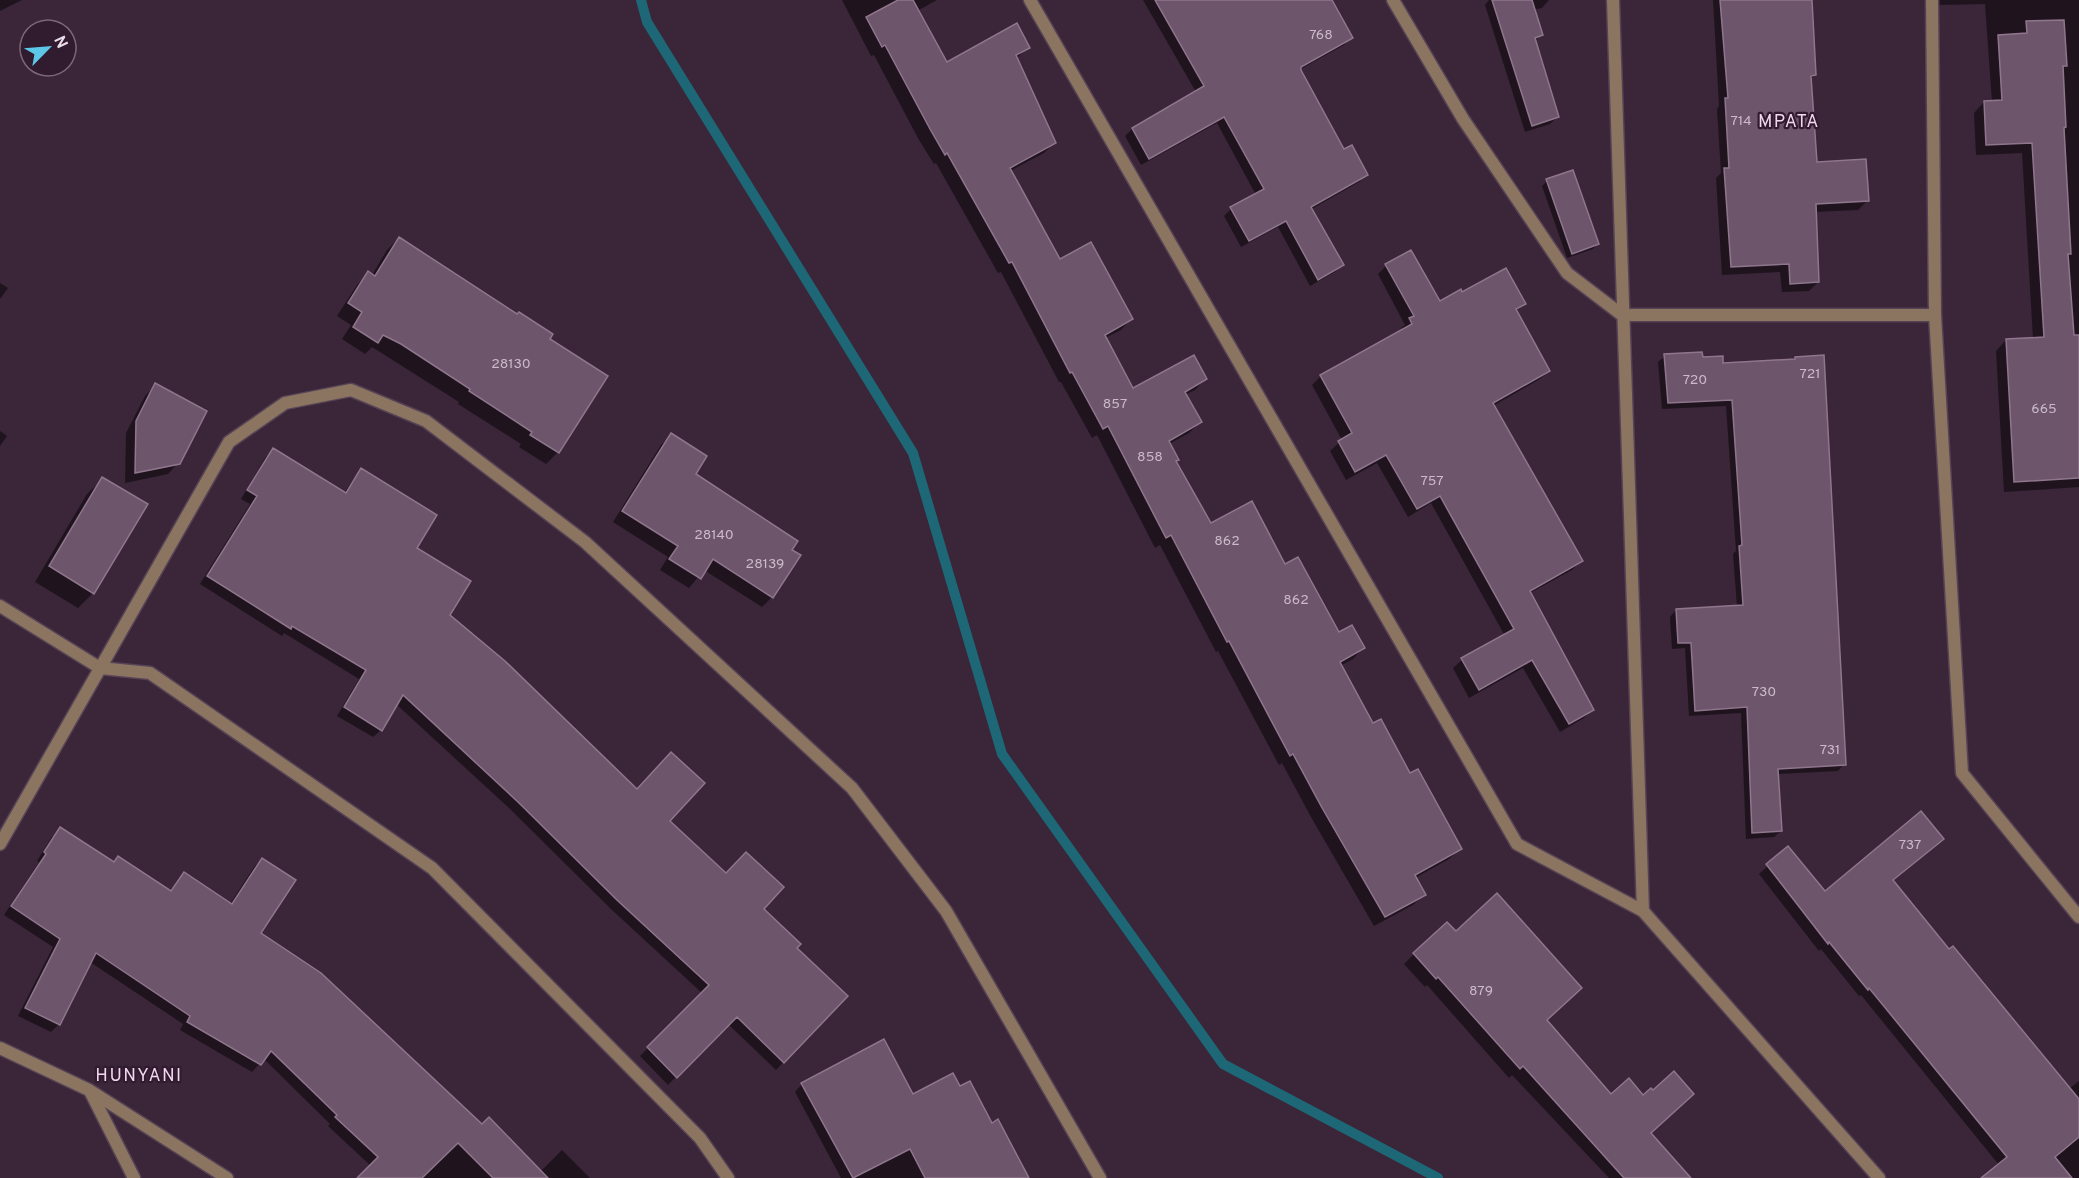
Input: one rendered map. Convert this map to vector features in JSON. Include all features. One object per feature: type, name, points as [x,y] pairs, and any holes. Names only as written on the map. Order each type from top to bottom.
[{"type":"street","points":[[1030,0],[1517,844],[1643,911],[1879,1178]]},
{"type":"street","points":[[1393,0],[1463,119],[1567,273],[1622,315],[1935,315]]},
{"type":"street","points":[[1613,0],[1643,911]]},
{"type":"street","points":[[1932,0],[1935,315],[1962,773],[2079,917]]},
{"type":"street","points":[[0,844],[229,442],[285,403],[351,390],[426,421],[585,542],[852,788],[946,911],[1100,1178]]},
{"type":"street","points":[[0,606],[100,668],[150,673],[432,868],[700,1138],[728,1178]]},
{"type":"street","points":[[0,1048],[89,1090],[227,1178]]},
{"type":"street","points":[[89,1090],[135,1178]]},
{"type":"building","points":[[898,0],[913,0],[947,62],[1017,23],[1030,48],[1016,55],[1056,143],[1010,168],[1060,259],[1091,242],[1133,319],[1105,335],[1133,388],[1194,355],[1207,379],[1185,392],[1202,422],[1169,441],[1179,460],[1176,461],[1211,523],[1252,501],[1285,564],[1298,557],[1339,632],[1352,625],[1365,648],[1340,662],[1373,723],[1381,719],[1410,773],[1418,769],[1462,849],[1415,875],[1426,895],[1385,917],[1293,754],[1290,756],[1171,535],[1166,538],[1108,426],[1103,429],[1072,372],[1070,373],[1012,262],[1009,263],[947,153],[945,155],[930,129],[885,45],[882,47],[866,17]]},
{"type":"building","points":[[1155,0],[1332,0],[1353,38],[1301,67],[1301,70],[1344,149],[1352,145],[1368,175],[1311,207],[1344,265],[1318,280],[1286,221],[1249,241],[1230,207],[1264,189],[1224,117],[1149,159],[1132,128],[1204,86]]},
{"type":"building","points":[[1492,0],[1532,0],[1543,35],[1535,38],[1559,117],[1532,126]]},
{"type":"building","points":[[1720,0],[1812,0],[1816,75],[1811,76],[1817,162],[1866,159],[1869,201],[1816,204],[1819,282],[1790,284],[1789,264],[1731,267],[1724,168],[1729,168],[1725,98],[1728,98]]},
{"type":"building","points":[[2064,20],[2067,66],[2063,66],[2066,127],[2064,128],[2071,254],[2068,254],[2074,335],[2079,335],[2079,478],[2014,482],[2006,339],[2044,337],[2032,143],[1986,145],[1984,101],[2002,100],[1998,35],[2027,33],[2026,21]]},
{"type":"building","points":[[1573,170],[1599,244],[1572,254],[1546,179]]},
{"type":"building","points":[[399,237],[517,314],[519,312],[553,334],[550,339],[608,376],[559,453],[530,435],[532,432],[469,391],[470,389],[401,344],[383,335],[378,343],[353,327],[362,312],[348,303],[368,271],[375,276]]},
{"type":"building","points":[[1411,250],[1440,301],[1506,268],[1526,304],[1516,309],[1550,371],[1493,403],[1583,561],[1530,591],[1594,710],[1569,724],[1532,660],[1479,690],[1461,658],[1514,629],[1440,496],[1417,509],[1386,455],[1355,472],[1338,441],[1352,433],[1320,375],[1412,324],[1409,318],[1414,316],[1385,264]]},
{"type":"building","points":[[1702,352],[1703,357],[1723,356],[1723,363],[1824,355],[1846,765],[1778,769],[1782,831],[1752,833],[1747,707],[1695,711],[1691,643],[1678,643],[1676,609],[1743,605],[1739,546],[1742,545],[1732,400],[1668,403],[1664,354]]},
{"type":"building","points":[[155,383],[207,411],[180,464],[135,473],[136,421]]},
{"type":"building","points":[[671,433],[707,456],[696,474],[798,541],[792,550],[801,555],[773,598],[713,559],[701,579],[669,559],[678,546],[622,511]]},
{"type":"building","points":[[273,448],[346,493],[361,468],[437,515],[417,548],[471,581],[450,615],[505,661],[637,789],[671,752],[705,783],[670,821],[726,873],[746,852],[784,887],[764,909],[801,944],[797,948],[848,996],[784,1063],[737,1017],[677,1078],[647,1047],[709,985],[403,695],[382,731],[344,707],[366,670],[292,626],[291,629],[207,576],[257,496],[247,490]]},
{"type":"building","points":[[102,477],[148,504],[94,594],[49,566]]},
{"type":"building","points":[[1921,811],[1944,839],[1893,880],[1949,949],[1953,946],[2079,1099],[2079,1137],[2055,1157],[2072,1178],[1981,1178],[2007,1157],[1869,988],[1868,990],[1829,942],[1828,944],[1766,864],[1788,846],[1825,891]]},
{"type":"building","points":[[60,827],[114,862],[118,856],[171,891],[184,872],[232,904],[262,858],[296,880],[261,933],[321,973],[482,1124],[489,1117],[548,1178],[493,1178],[458,1143],[422,1178],[357,1178],[378,1157],[335,1117],[337,1115],[271,1051],[261,1065],[187,1022],[190,1016],[96,953],[60,1025],[25,1008],[60,939],[11,906],[46,854],[44,852]]},
{"type":"building","points":[[1497,893],[1582,988],[1547,1020],[1611,1094],[1629,1078],[1643,1095],[1651,1088],[1653,1090],[1674,1071],[1694,1094],[1651,1133],[1691,1178],[1624,1178],[1523,1066],[1520,1069],[1438,977],[1436,979],[1413,953],[1447,922],[1456,931]]},
{"type":"building","points":[[884,1039],[913,1094],[953,1073],[960,1086],[970,1081],[992,1123],[998,1119],[1029,1178],[925,1178],[910,1149],[853,1178],[801,1083]]},
{"type":"waterway","points":[[641,0],[647,22],[913,453],[1002,754],[1223,1064],[1438,1178]]},
{"type":"district","name":"MPATA","points":[[1789,121]]},
{"type":"district","name":"HUNYANI","points":[[139,1075]]}]
